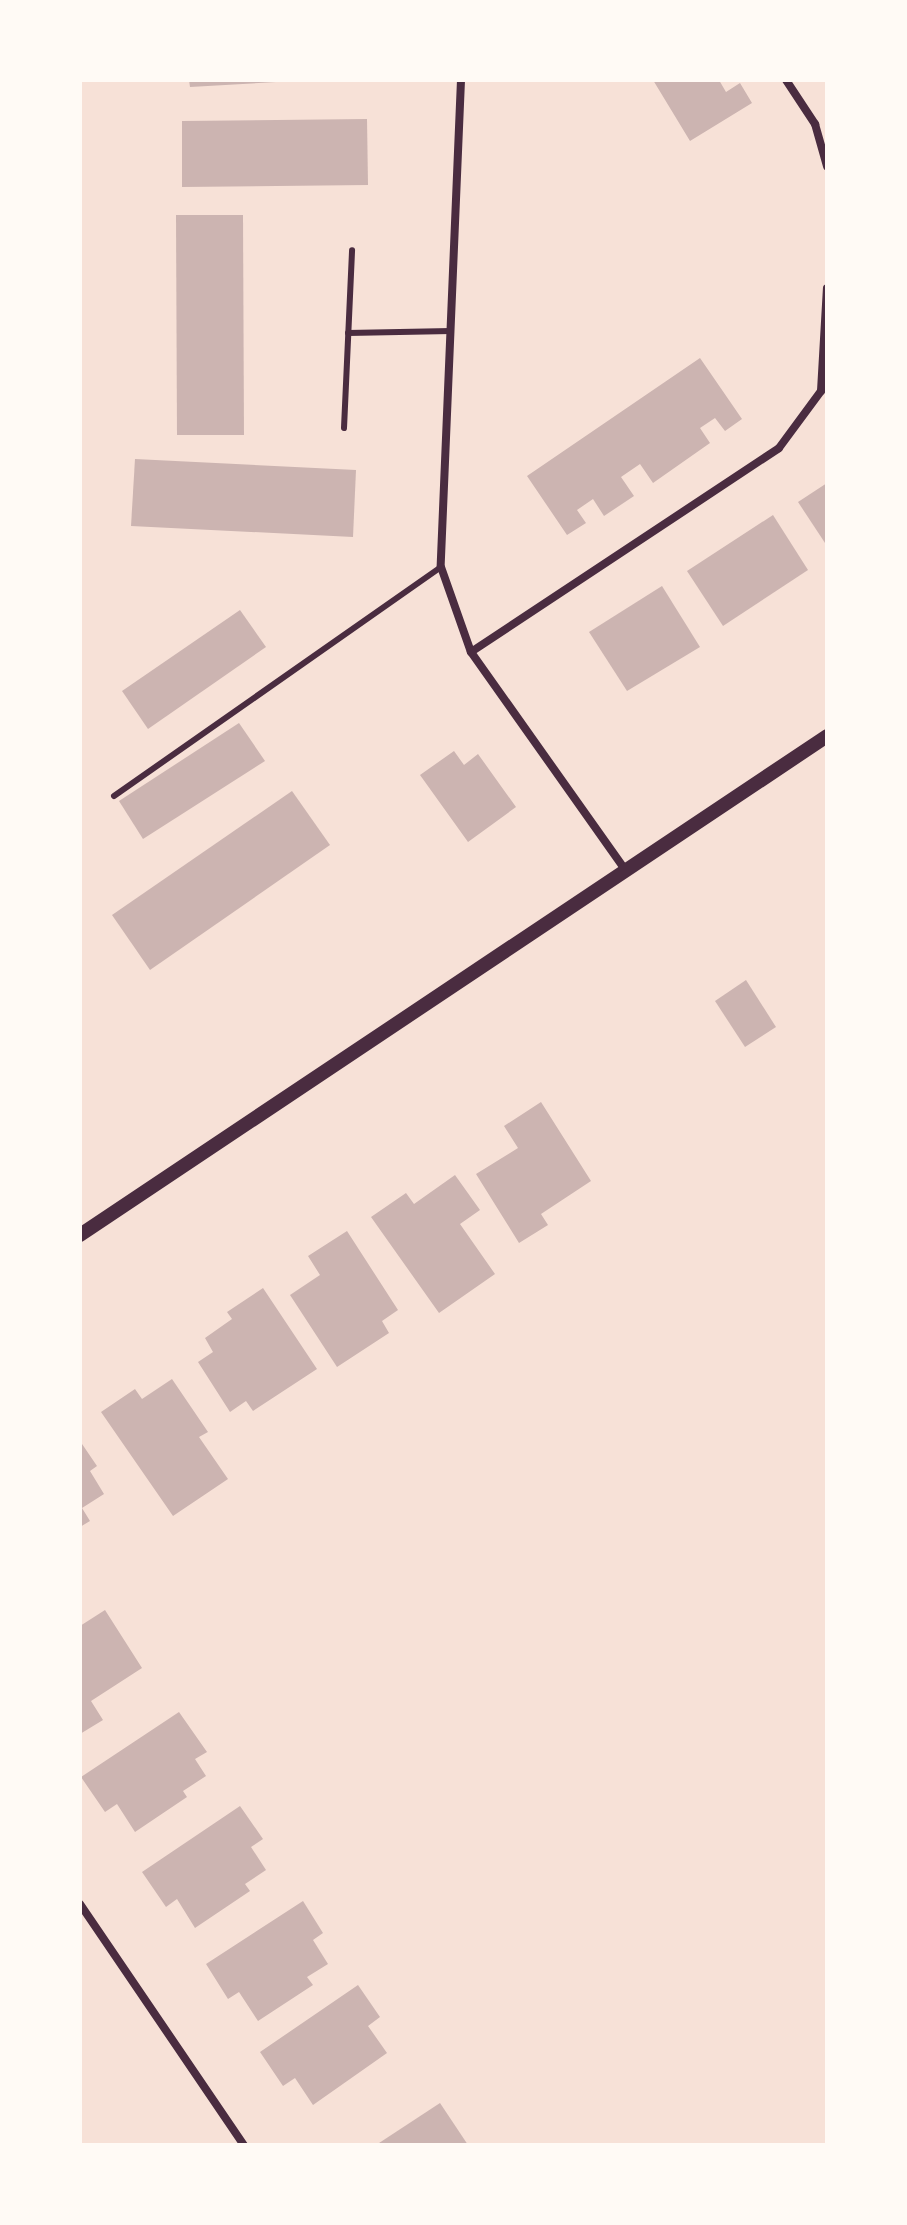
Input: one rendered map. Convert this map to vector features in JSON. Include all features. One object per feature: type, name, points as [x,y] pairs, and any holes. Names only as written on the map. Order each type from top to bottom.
[{"type":"street","points":[[461,80],[441,567],[471,652],[627,873]]},
{"type":"street","points":[[786,80],[815,124],[827,166]]},
{"type":"street","points":[[471,652],[779,448],[821,391],[827,288]]},
{"type":"street","points":[[80,1235],[627,873],[827,736]]},
{"type":"street","points":[[80,1904],[244,2145]]},
{"type":"lane","points":[[344,428],[352,250]]},
{"type":"lane","points":[[348,333],[451,331]]},
{"type":"lane","points":[[114,796],[441,567]]},
{"type":"building","points":[[189,80],[275,80],[276,82],[190,87]]},
{"type":"building","points":[[653,80],[719,80],[726,92],[740,83],[752,103],[690,141]]},
{"type":"building","points":[[367,119],[368,185],[182,187],[182,121]]},
{"type":"building","points":[[176,215],[243,215],[244,435],[177,435]]},
{"type":"building","points":[[700,358],[742,419],[725,431],[715,418],[700,428],[710,443],[653,483],[640,464],[621,477],[634,496],[604,516],[593,499],[577,510],[586,523],[567,535],[527,476]]},
{"type":"building","points":[[135,459],[356,470],[353,537],[131,526]]},
{"type":"building","points":[[827,483],[827,546],[798,502]]},
{"type":"building","points":[[773,515],[808,570],[723,626],[687,571]]},
{"type":"building","points":[[662,586],[700,647],[627,691],[589,632]]},
{"type":"building","points":[[240,610],[266,647],[148,729],[122,691]]},
{"type":"building","points":[[239,723],[265,761],[143,839],[119,801]]},
{"type":"building","points":[[454,751],[464,765],[478,754],[516,807],[468,842],[420,775]]},
{"type":"building","points":[[292,791],[330,845],[150,970],[112,915]]},
{"type":"building","points":[[746,980],[776,1027],[745,1047],[715,1001]]},
{"type":"building","points":[[541,1102],[591,1181],[541,1214],[548,1225],[519,1243],[476,1174],[518,1148],[504,1126]]},
{"type":"building","points":[[455,1175],[480,1210],[460,1224],[495,1274],[439,1313],[371,1217],[406,1193],[414,1204]]},
{"type":"building","points":[[347,1231],[398,1310],[382,1321],[389,1333],[337,1367],[290,1295],[320,1275],[308,1256]]},
{"type":"building","points":[[263,1288],[317,1369],[253,1411],[246,1401],[230,1412],[198,1362],[213,1352],[205,1338],[232,1319],[227,1312]]},
{"type":"building","points":[[172,1379],[208,1432],[199,1437],[228,1479],[173,1516],[101,1412],[135,1389],[142,1399]]},
{"type":"building","points":[[80,1441],[97,1466],[90,1471],[104,1494],[82,1508],[90,1521],[80,1527]]},
{"type":"building","points":[[105,1610],[142,1668],[91,1701],[103,1720],[80,1734],[80,1626]]},
{"type":"building","points":[[179,1712],[207,1752],[195,1759],[206,1776],[183,1791],[187,1797],[135,1832],[117,1804],[105,1812],[81,1777]]},
{"type":"building","points":[[240,1806],[263,1839],[251,1847],[266,1870],[245,1884],[250,1891],[195,1928],[177,1899],[166,1907],[142,1872]]},
{"type":"building","points":[[303,1901],[323,1933],[313,1940],[328,1964],[307,1977],[313,1985],[258,2021],[239,1992],[228,1999],[206,1964]]},
{"type":"building","points":[[358,1985],[380,2017],[368,2026],[387,2053],[313,2105],[295,2078],[283,2086],[260,2052]]},
{"type":"building","points":[[440,2103],[468,2145],[376,2145]]}]
